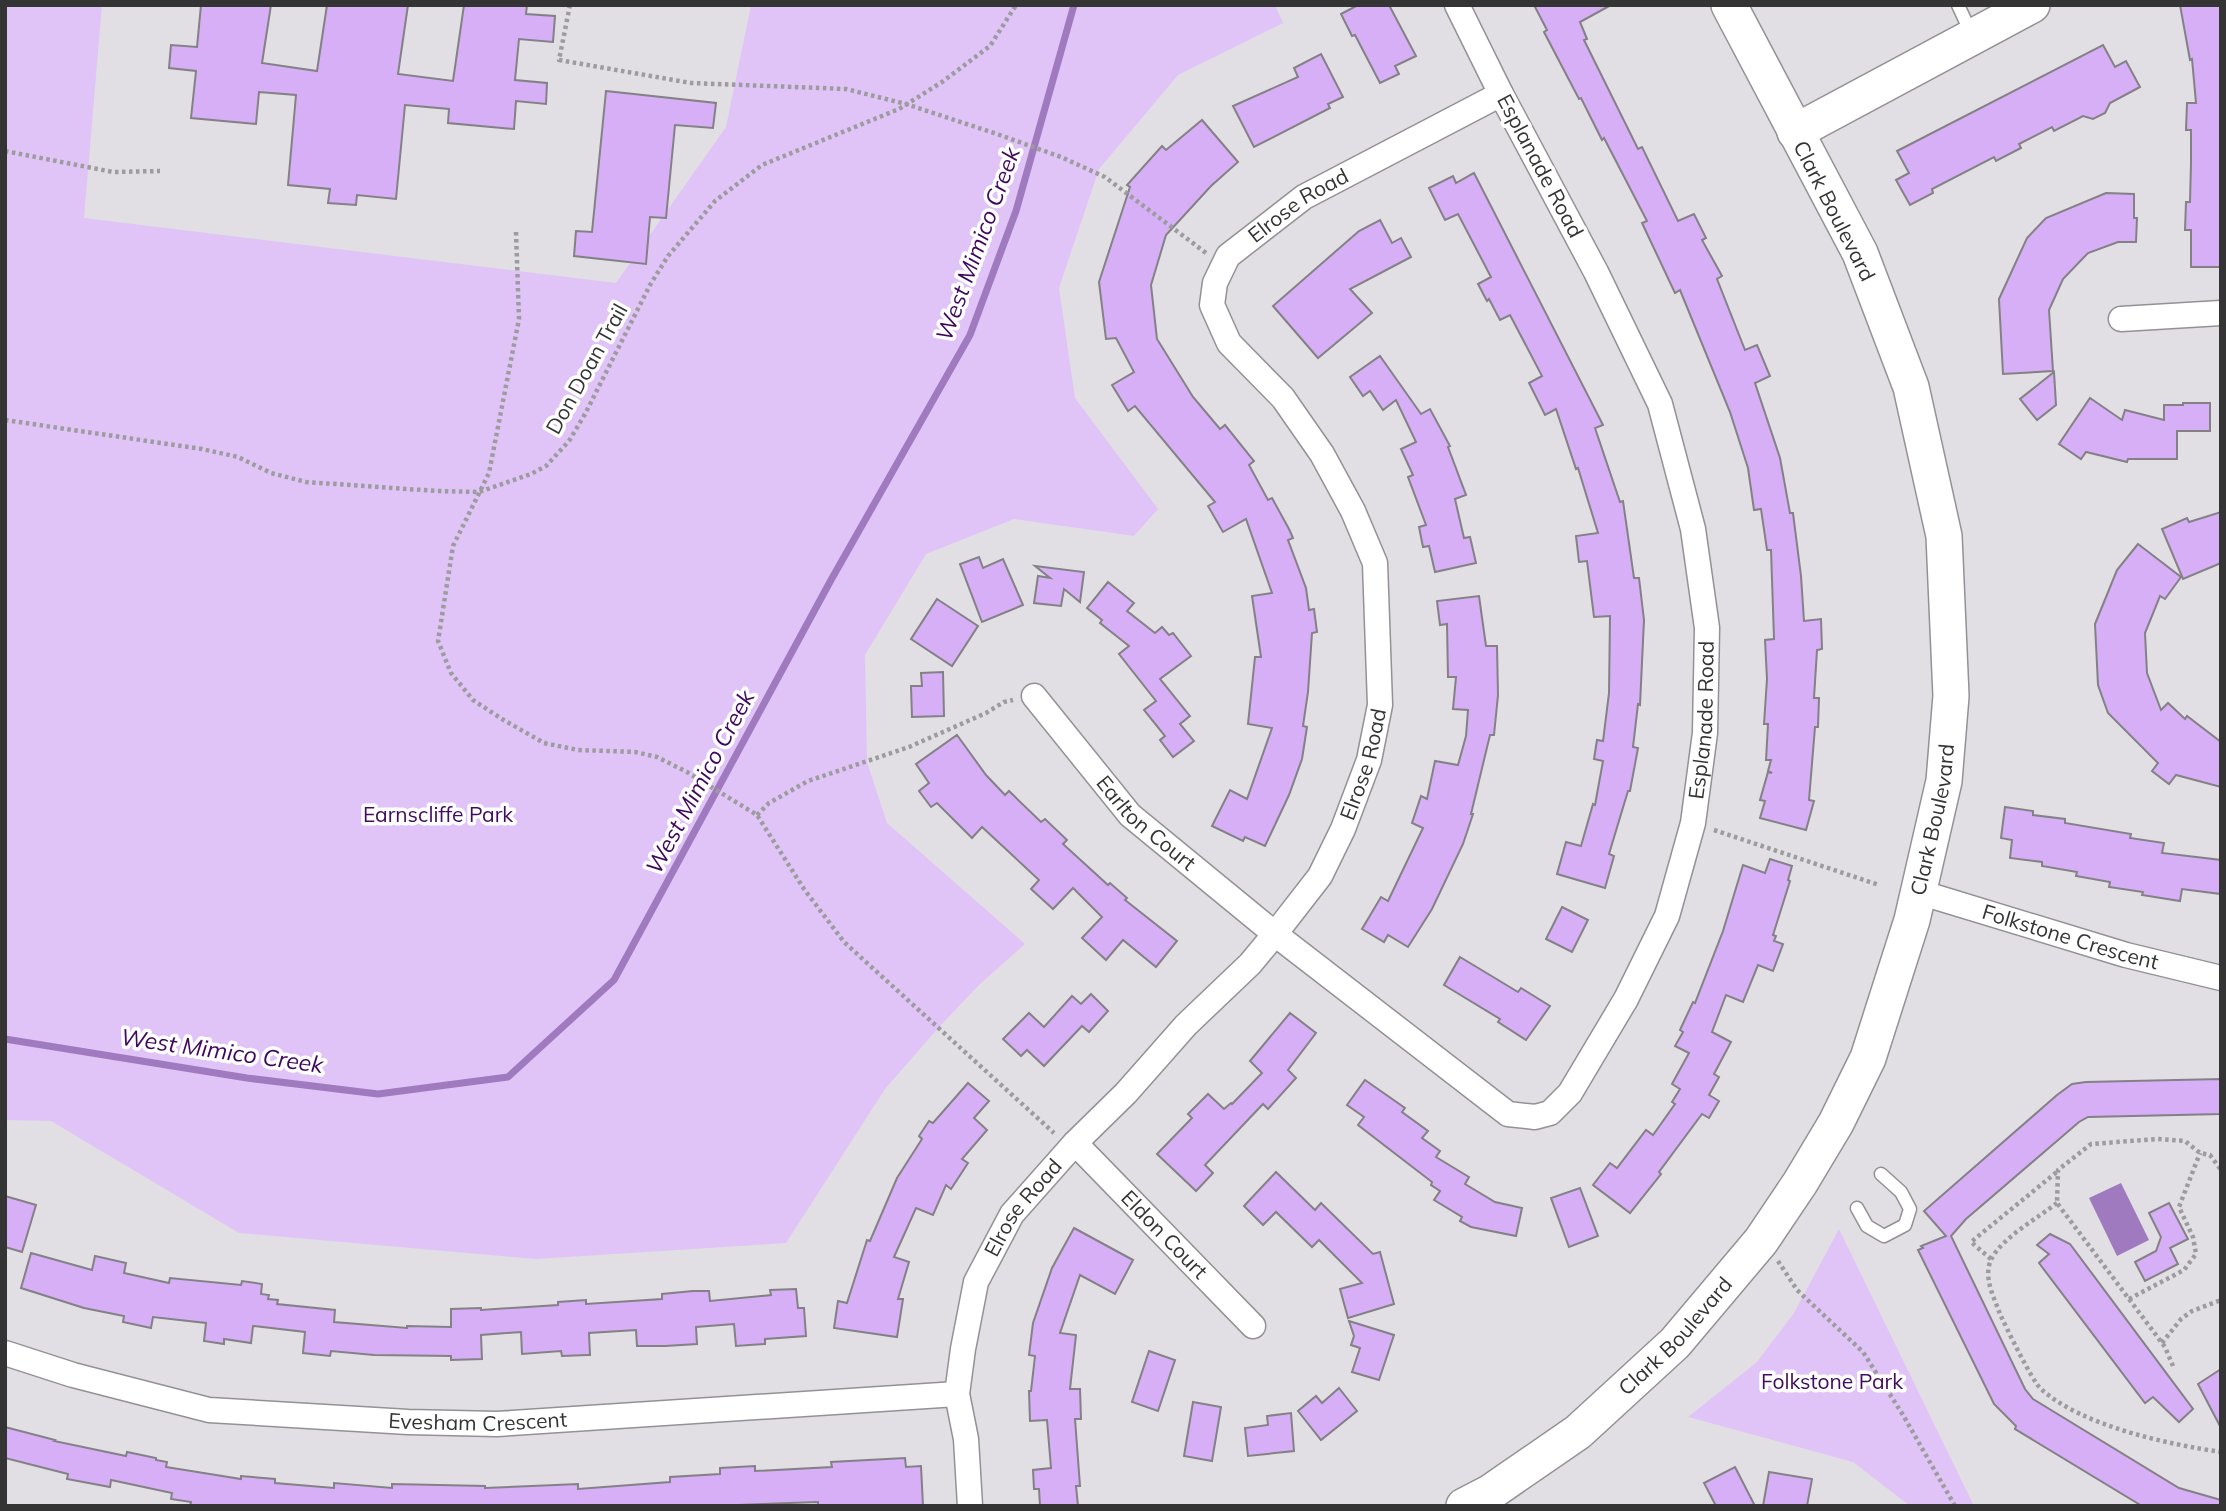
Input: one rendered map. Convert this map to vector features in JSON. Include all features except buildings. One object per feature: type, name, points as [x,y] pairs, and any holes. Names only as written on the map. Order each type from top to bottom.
[{"type":"street","name":"Esplanade Road","points":[[1275,934],[1508,1114],[1535,1117],[1550,1112],[1570,1093],[1626,999],[1667,916],[1693,822],[1705,733],[1707,628],[1693,529],[1660,404],[1457,5]]},
{"type":"street","name":"Clark Boulevard","points":[[1464,1506],[1491,1492],[1578,1433],[1675,1343],[1761,1241],[1799,1185],[1836,1123],[1868,1058],[1912,920],[1944,781],[1951,696],[1944,536],[1911,387],[1860,253],[1728,5]]},
{"type":"street","points":[[1794,132],[2032,5]]},
{"type":"street","name":"Elrose Road","points":[[970,1506],[966,1439],[957,1394],[963,1349],[976,1282],[1012,1213],[1073,1145],[1126,1093],[1186,1025],[1250,964],[1275,934],[1320,876],[1343,829],[1369,760],[1380,705],[1375,564],[1353,511],[1322,454],[1283,398],[1229,343],[1212,305],[1215,283],[1228,256],[1304,197],[1501,94]]},
{"type":"street","points":[[2121,320],[2221,313]]},
{"type":"street","name":"Earlton Court","points":[[1034,696],[1130,815],[1275,934]]},
{"type":"street","name":"Folkstone Crescent","points":[[1919,892],[2126,955],[2221,978]]},
{"type":"street","name":"Eldon Court","points":[[1073,1145],[1253,1326]]},
{"type":"street","name":"Evesham Crescent","points":[[5,1353],[74,1375],[209,1409],[408,1422],[497,1424],[957,1394]]},
{"type":"lane","points":[[1958,5],[1973,38]]},
{"type":"lane","points":[[1857,1208],[1867,1226],[1884,1236],[1905,1225],[1910,1209],[1901,1192],[1881,1174]]},
{"type":"path","points":[[570,5],[559,60],[691,83],[846,89],[906,104],[1061,157],[1105,177],[1223,266]]},
{"type":"path","name":"Don Doan Trail","points":[[5,420],[202,449],[238,457],[271,473],[306,482],[479,492],[531,474],[546,466],[569,441],[650,285],[668,256],[715,201],[762,165],[906,104],[942,82],[990,46],[1016,5]]},
{"type":"path","points":[[5,152],[113,172],[160,171]]},
{"type":"path","points":[[516,232],[519,318],[489,473],[453,546],[438,641],[451,673],[473,700],[544,743],[578,750],[635,752],[657,757],[757,815],[804,889],[844,942],[1073,1145]]},
{"type":"path","points":[[757,815],[769,803],[808,781],[909,747],[986,713],[1004,702],[1034,696]]},
{"type":"path","points":[[1693,822],[1879,885]]},
{"type":"path","points":[[1990,1259],[1971,1242],[2091,1144],[2158,1139],[2185,1141],[2200,1153],[2210,1155],[2221,1170]]},
{"type":"path","points":[[2129,1299],[2184,1270],[2196,1254],[2193,1237],[2179,1208],[2200,1153]]},
{"type":"path","points":[[2058,1170],[2057,1203],[2162,1343],[2173,1366]]},
{"type":"path","points":[[2057,1203],[2004,1243],[1990,1259],[1988,1284],[2003,1321],[2039,1387],[2065,1406],[2115,1428],[2177,1446],[2221,1452]]},
{"type":"path","points":[[1777,1260],[1797,1290],[1863,1352],[1955,1506]]},
{"type":"path","points":[[2162,1343],[2192,1311],[2221,1300]]},
{"type":"green space","name":"Earnscliffe Park","points":[[5,5],[102,5],[84,218],[616,283],[726,127],[751,5],[1275,5],[1283,23],[1178,75],[1099,169],[1059,288],[1075,398],[1158,509],[1134,536],[1014,519],[926,554],[865,655],[867,762],[887,823],[1025,944],[979,985],[885,1089],[786,1243],[536,1259],[239,1233],[51,1121],[5,1120]]},
{"type":"green space","name":"Folkstone Park","points":[[1839,1229],[1974,1506],[1910,1506],[1853,1462],[1688,1417],[1757,1362],[1794,1313]]},
{"type":"shaded area","points":[[2121,1183],[2149,1240],[2117,1256],[2089,1198]]},
{"type":"waterway","name":"West Mimico Creek","points":[[5,1039],[247,1078],[378,1094],[508,1077],[614,980],[831,580],[970,335],[1016,211],[1074,5]]}]
